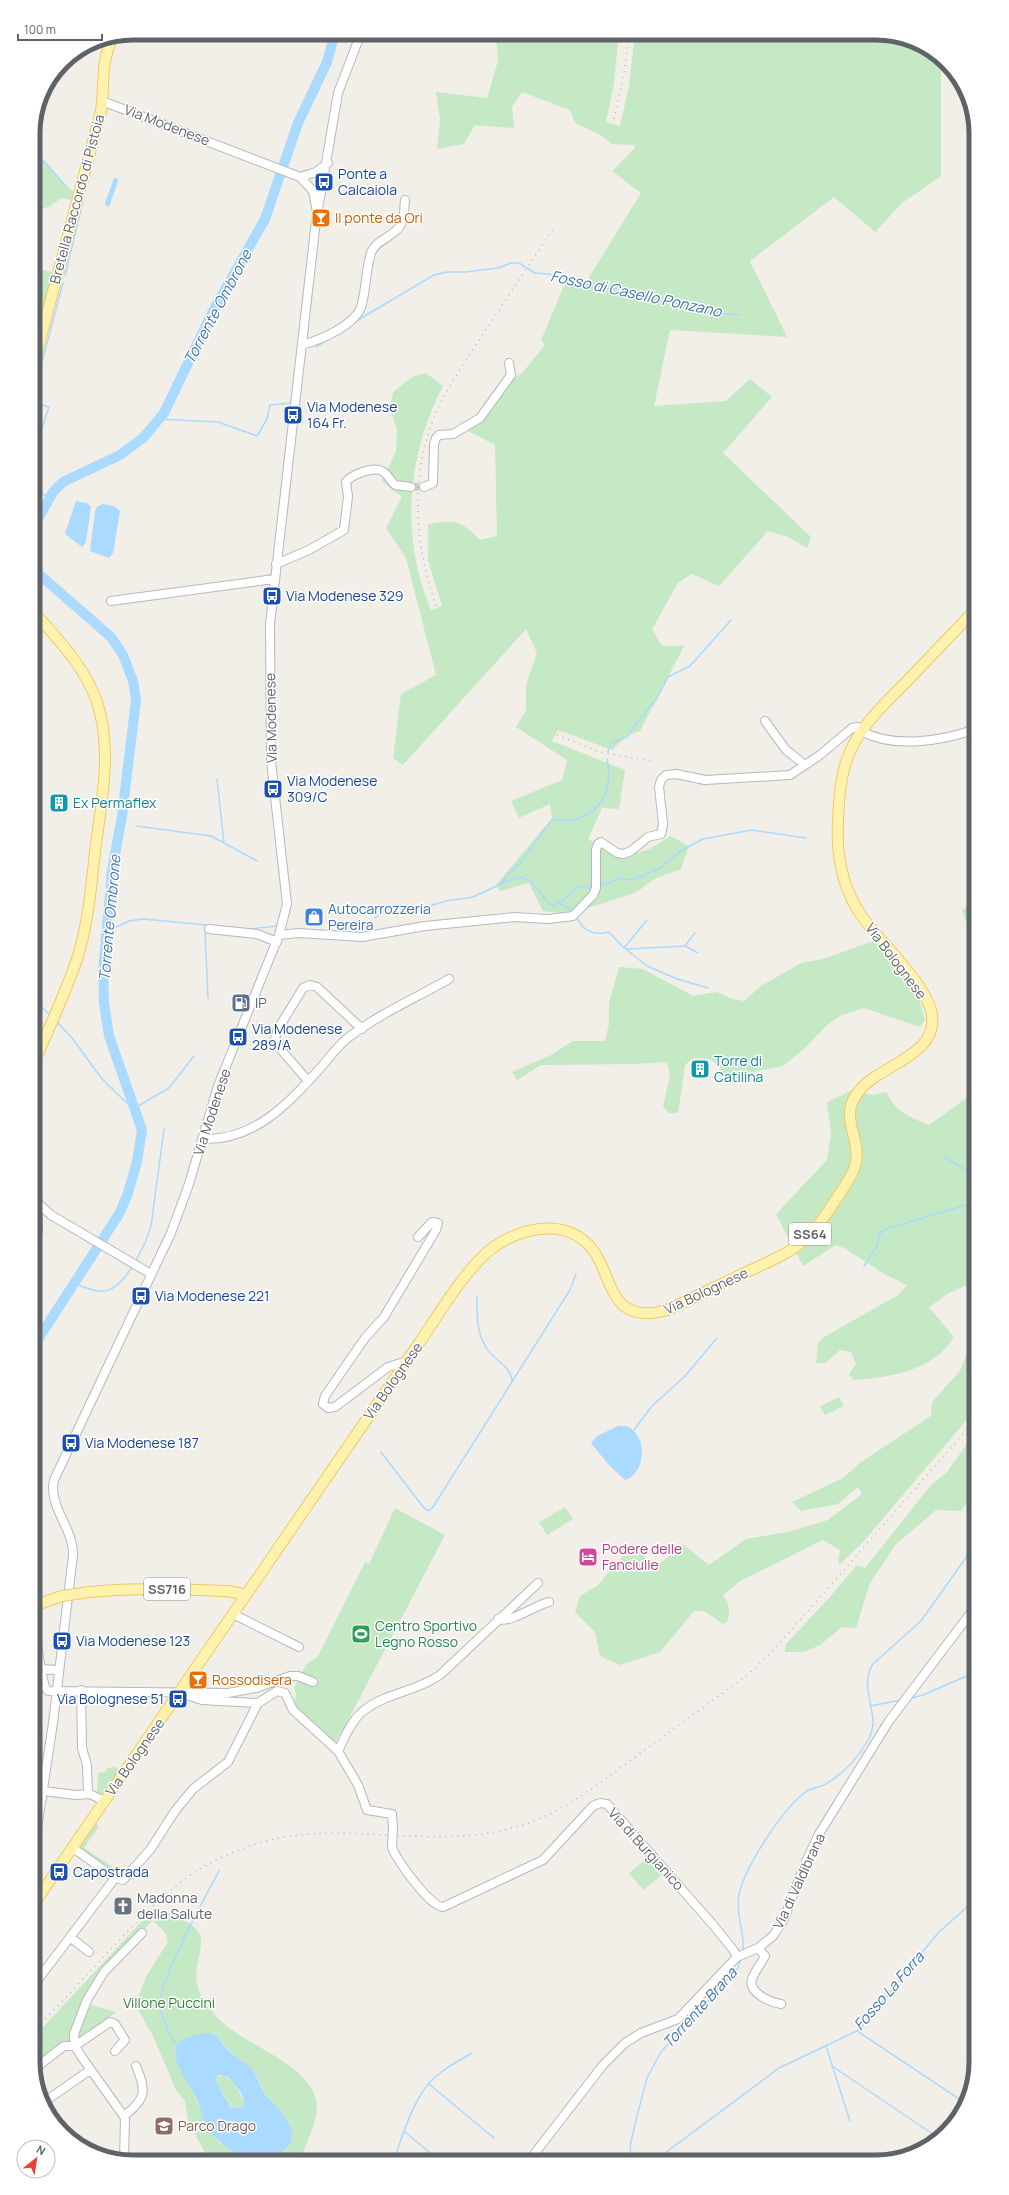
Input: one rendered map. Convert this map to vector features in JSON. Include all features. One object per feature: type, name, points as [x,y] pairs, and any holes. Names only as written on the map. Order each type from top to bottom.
[{"type":"main road","points":[[102,101],[103,71],[106,53],[110,43]]},
{"type":"main road","name":"Bretella Raccordo di Pistoia","points":[[40,340],[102,101]]},
{"type":"main road","name":"Via Bolognese","points":[[40,1891],[73,1848],[245,1596],[475,1264],[495,1246],[515,1234],[537,1228],[549,1228],[564,1231],[580,1238],[594,1251],[614,1292],[624,1306],[638,1313],[654,1313],[667,1310],[788,1251],[809,1235],[826,1214],[856,1164],[857,1149],[850,1122],[850,1113],[856,1093],[867,1082],[920,1047],[929,1034],[932,1017],[930,1008],[920,988],[859,912],[846,887],[841,871],[837,834],[840,790],[846,762],[862,730],[969,616]]},
{"type":"main road","points":[[40,619],[75,661],[91,688],[100,714],[105,741],[103,780],[86,924],[77,959],[40,1049]]},
{"type":"main road","name":"SS716","points":[[40,1604],[62,1596],[89,1592],[144,1588],[238,1593],[245,1596]]},
{"type":"main road","points":[[40,1598],[62,1596]]},
{"type":"street","points":[[317,212],[328,163],[338,94],[358,40]]},
{"type":"street","name":"Via Modenese","points":[[102,101],[297,176]]},
{"type":"street","points":[[297,176],[316,172],[328,163]]},
{"type":"street","points":[[297,176],[313,191],[317,212]]},
{"type":"street","points":[[302,345],[321,340],[357,317],[362,306],[371,253],[377,244],[393,233],[402,224],[405,200]]},
{"type":"street","name":"Via Modenese","points":[[40,1808],[73,1551],[54,1497],[54,1480],[173,1226],[189,1184],[218,1086],[278,938],[287,904],[270,749],[270,624],[317,212]]},
{"type":"street","points":[[424,487],[433,483],[434,444],[436,438],[439,435],[453,434],[480,418],[511,375],[509,363]]},
{"type":"street","points":[[276,564],[309,550],[344,530],[348,496],[346,482],[348,479],[369,470],[378,469],[385,473],[395,485],[411,487]]},
{"type":"street","points":[[111,601],[274,579]]},
{"type":"street","points":[[765,721],[786,750],[805,765]]},
{"type":"street","points":[[209,929],[257,934],[278,938],[298,933],[362,937],[425,926],[514,917],[548,919],[573,916],[593,895],[596,888],[596,850],[598,844],[601,842],[617,853],[624,854],[631,851],[648,837],[661,834],[663,824],[659,787],[661,780],[666,775],[676,774],[705,780],[780,777],[790,775],[852,728],[858,727],[876,738],[897,742],[956,736],[969,731]]},
{"type":"street","points":[[202,1139],[228,1138],[258,1125],[284,1107],[344,1042],[362,1029],[449,979]]},
{"type":"street","points":[[308,1081],[278,1046],[275,1039],[278,1029],[303,988],[310,985],[317,987],[362,1029]]},
{"type":"street","points":[[40,1206],[57,1218],[151,1274]]},
{"type":"street","points":[[407,1361],[388,1367],[334,1407],[328,1408],[322,1404],[325,1396],[365,1338],[384,1317],[436,1230],[438,1223],[432,1222],[418,1236]]},
{"type":"street","points":[[338,1751],[362,1711],[382,1700],[429,1682],[440,1675],[538,1583]]},
{"type":"street","points":[[498,1619],[504,1620],[534,1606],[549,1602]]},
{"type":"street","points":[[233,1614],[299,1647]]},
{"type":"street","name":"Via di Valdibrana","points":[[533,2155],[603,2065],[615,2052],[641,2033],[678,2019],[738,1956],[758,1948],[768,1942],[779,1927],[819,1834],[878,1739],[969,1616]]},
{"type":"street","points":[[40,1662],[45,1689],[56,1692],[81,1690],[234,1693],[256,1688],[290,1676],[300,1677],[313,1682]]},
{"type":"street","points":[[41,1669],[58,1670]]},
{"type":"street","points":[[81,1690],[82,1750],[88,1765],[88,1793]]},
{"type":"street","points":[[180,1692],[202,1700],[258,1703]]},
{"type":"street","name":"Via di Burgianico","points":[[115,1878],[123,1880],[145,1856],[163,1832],[176,1809],[193,1789],[228,1762],[258,1703],[273,1692],[283,1692],[293,1710],[338,1751],[358,1785],[367,1810],[392,1814],[392,1847],[416,1884],[435,1905],[443,1907],[543,1860],[593,1806],[600,1803],[607,1804],[714,1926],[738,1956]]},
{"type":"street","points":[[42,1795],[76,1795],[88,1793],[104,1801]]},
{"type":"street","points":[[40,1977],[115,1878],[73,1848]]},
{"type":"street","points":[[124,2155],[126,2124],[124,2116],[90,2070],[75,2046],[76,2027],[97,1982],[108,1968],[142,1933]]},
{"type":"street","points":[[70,1937],[89,1952]]},
{"type":"street","points":[[758,1948],[765,1956],[752,1978],[752,1984],[758,1994],[781,2004]]},
{"type":"street","points":[[40,2064],[64,2046],[75,2046],[110,2022],[115,2024],[125,2040],[115,2050]]},
{"type":"street","points":[[124,2116],[139,2104],[143,2092],[143,2083],[136,2066]]},
{"type":"street","points":[[48,2099],[90,2070]]},
{"type":"green space","points":[[496,40],[616,40],[618,42],[614,83],[606,122],[620,126],[629,86],[634,40],[882,40],[906,45],[923,52],[941,67],[941,176],[902,203],[875,232],[834,197],[750,261],[787,337],[670,330],[654,406],[726,401],[750,379],[772,397],[723,453],[811,537],[807,548],[788,537],[768,531],[719,586],[692,574],[678,583],[652,629],[662,646],[684,646],[640,731],[626,736],[612,750],[558,730],[552,741],[625,770],[619,809],[602,808],[588,839],[626,856],[650,849],[670,836],[689,846],[681,869],[654,879],[637,892],[570,914],[543,911],[529,883],[500,891],[496,885],[552,818],[550,804],[519,818],[511,801],[562,780],[567,760],[516,727],[526,710],[526,685],[537,653],[526,629],[403,765],[393,758],[401,694],[436,675],[406,558],[386,528],[402,497],[382,481],[396,451],[397,429],[390,410],[393,392],[412,377],[426,373],[443,386],[431,412],[422,440],[415,468],[412,496],[412,525],[415,554],[421,582],[431,610],[442,606],[428,560],[428,524],[445,522],[457,523],[467,528],[480,540],[497,536],[495,445],[468,431],[484,419],[511,381],[524,371],[545,345],[541,340],[567,279],[585,284],[641,193],[612,171],[635,148],[634,145],[612,144],[599,134],[575,123],[570,110],[522,92],[512,107],[514,128],[475,125],[464,144],[437,149],[440,119],[436,92],[487,98],[498,61]]},
{"type":"green space","points":[[40,157],[64,184],[78,195],[77,201],[62,198],[50,206],[40,210]]},
{"type":"green space","points":[[40,269],[54,273],[40,325]]},
{"type":"green space","points":[[969,904],[969,928],[962,911]]},
{"type":"green space","points":[[876,940],[915,984],[925,1020],[920,1027],[864,1008],[842,1015],[827,1025],[805,1048],[783,1066],[728,1077],[712,1060],[701,1058],[694,1059],[685,1066],[678,1113],[669,1113],[663,1106],[670,1075],[667,1062],[635,1064],[541,1065],[517,1080],[512,1072],[551,1055],[573,1041],[605,1041],[609,1024],[609,1003],[619,967],[643,969],[693,996],[717,992],[732,999],[744,1001],[761,986],[801,963],[823,959]]},
{"type":"green space","points":[[851,1091],[874,1095],[886,1092],[894,1105],[904,1113],[929,1125],[969,1098],[969,1284],[949,1293],[929,1307],[954,1337],[945,1349],[922,1365],[895,1374],[853,1380],[849,1374],[856,1364],[851,1352],[840,1350],[825,1363],[816,1363],[818,1343],[824,1337],[898,1295],[907,1285],[886,1275],[844,1248],[836,1245],[803,1266],[776,1214],[827,1160],[831,1134],[827,1102]]},
{"type":"green space","points":[[969,1348],[969,1417],[863,1542],[840,1564],[838,1562],[840,1550],[823,1540],[740,1581],[723,1595],[729,1608],[727,1622],[723,1624],[704,1611],[694,1611],[660,1652],[620,1665],[600,1656],[595,1632],[575,1612],[580,1596],[597,1586],[633,1544],[655,1567],[684,1545],[709,1565],[746,1539],[788,1532],[828,1520],[862,1494],[858,1487],[838,1504],[801,1511],[792,1502],[843,1478],[861,1462],[931,1416],[932,1402],[960,1371]]},
{"type":"green space","points":[[839,1397],[844,1406],[825,1415],[820,1406]]},
{"type":"green space","points":[[969,1441],[969,1500],[961,1511],[936,1510],[896,1544],[870,1583],[856,1628],[842,1627],[820,1645],[804,1652],[785,1652],[786,1644],[857,1565],[865,1568],[931,1485],[947,1472]]},
{"type":"green space","points":[[565,1507],[573,1519],[547,1535],[539,1522]]},
{"type":"green space","name":"Centro Sportivo Legno Rosso","points":[[395,1508],[445,1535],[346,1724],[335,1742],[294,1706],[296,1694],[294,1688],[306,1665],[318,1656],[365,1562],[369,1564]]},
{"type":"green space","points":[[115,1767],[119,1769],[119,1775],[102,1796],[97,1793],[98,1773],[105,1772],[108,1768]]},
{"type":"green space","points":[[96,1824],[99,1826],[84,1848],[113,1867],[111,1869],[79,1848]]},
{"type":"green space","points":[[649,1857],[663,1874],[643,1890],[629,1873]]},
{"type":"green space","name":"Villone Puccini","points":[[155,1907],[178,1917],[194,1927],[200,1935],[201,1947],[196,1978],[202,1998],[208,2007],[226,2025],[239,2035],[284,2061],[297,2071],[308,2083],[315,2096],[317,2111],[313,2127],[302,2155],[276,2155],[287,2147],[292,2136],[290,2127],[264,2092],[256,2074],[245,2062],[234,2056],[220,2040],[211,2033],[190,2037],[177,2044],[175,2049],[180,2069],[196,2098],[207,2127],[220,2143],[227,2146],[237,2154],[246,2155],[205,2155],[188,2120],[185,2101],[176,2090],[153,2036],[137,2008],[138,1997],[147,1975],[168,1942],[166,1934],[153,1920],[110,1963],[71,2040],[40,2063],[40,2030]]},
{"type":"green space","points":[[91,2005],[116,2012],[79,2039],[79,2031]]},
{"type":"green space","points":[[224,2075],[235,2084],[245,2104],[243,2108],[232,2108],[216,2082],[216,2077]]},
{"type":"water","points":[[114,178],[117,178],[118,181],[109,207],[105,205],[105,203]]},
{"type":"water","points":[[76,501],[87,503],[91,507],[86,542],[82,547],[65,534]]},
{"type":"water","points":[[102,504],[114,506],[120,511],[113,553],[109,558],[90,551],[95,512],[97,507]]},
{"type":"water","points":[[618,1426],[628,1427],[635,1432],[640,1440],[642,1450],[638,1469],[633,1476],[625,1480],[608,1464],[591,1443],[597,1436]]},
{"type":"water","points":[[211,2033],[216,2036],[231,2053],[252,2069],[256,2074],[263,2091],[286,2119],[292,2131],[291,2141],[283,2151],[277,2155],[249,2155],[234,2153],[208,2129],[196,2097],[179,2066],[175,2053],[178,2044],[186,2038]],"holes":[[[220,2075],[226,2076],[233,2082],[244,2099],[244,2107],[231,2108],[216,2082],[216,2077]]]},
{"type":"waterway","name":"Torrente Ombrone","points":[[40,515],[53,492],[63,482],[120,455],[143,438],[164,413],[213,311],[265,219],[298,123],[327,62],[333,40]]},
{"type":"waterway","points":[[40,157],[66,186]]},
{"type":"waterway","points":[[65,276],[83,201],[82,198]]},
{"type":"waterway","name":"Fosso di Casello Ponzano","points":[[353,323],[434,275],[447,272],[466,272],[498,268],[511,263],[519,263],[535,273],[549,274],[587,285],[597,285],[610,289],[641,292],[678,304],[692,305],[707,312],[740,315]]},
{"type":"waterway","points":[[40,370],[63,283]]},
{"type":"waterway","name":"Fosso di Casello Ponzano","points":[[316,347],[329,339]]},
{"type":"waterway","name":"Fosso di Casello Ponzano","points":[[158,419],[218,422],[257,436],[267,419],[270,405],[292,403]]},
{"type":"waterway","points":[[40,405],[49,407],[40,434]]},
{"type":"waterway","points":[[41,493],[50,498]]},
{"type":"waterway","name":"Torrente Ombrone","points":[[40,575],[111,637],[123,655],[133,681],[136,700],[122,816],[112,871],[103,971],[104,1003],[109,1036],[142,1130],[137,1162],[127,1196],[119,1214],[40,1336]]},
{"type":"waterway","points":[[608,751],[611,743],[627,737],[636,723],[656,700],[668,677],[690,666],[731,620]]},
{"type":"waterway","points":[[502,883],[508,874],[517,867],[551,821],[575,820],[590,813],[597,807],[602,801],[608,786],[609,777],[607,759]]},
{"type":"waterway","points":[[217,779],[224,843]]},
{"type":"waterway","points":[[136,826],[211,836],[257,861]]},
{"type":"waterway","points":[[599,884],[605,885],[619,878],[626,880],[638,878],[660,868],[682,850],[703,839],[752,830],[806,838]]},
{"type":"waterway","points":[[375,918],[386,910],[396,908],[421,908],[451,900],[472,897],[513,879],[519,878],[523,878],[532,883],[548,903],[553,906],[569,896],[577,887],[593,886]]},
{"type":"waterway","points":[[559,903],[573,911]]},
{"type":"waterway","points":[[576,916],[585,929],[593,933],[609,932],[623,947],[647,966],[677,979],[708,988]]},
{"type":"waterway","points":[[106,932],[129,921],[143,919],[248,929],[277,926]]},
{"type":"waterway","points":[[624,948],[647,920]]},
{"type":"waterway","points":[[205,932],[208,998]]},
{"type":"waterway","points":[[685,946],[695,933]]},
{"type":"waterway","points":[[627,949],[685,946],[698,953]]},
{"type":"waterway","points":[[40,1005],[50,1015]]},
{"type":"waterway","points":[[57,1022],[72,1038],[102,1079],[133,1109],[169,1088],[194,1056]]},
{"type":"waterway","points":[[135,1262],[145,1243],[151,1226],[164,1129]]},
{"type":"waterway","points":[[944,1157],[969,1172]]},
{"type":"waterway","points":[[864,1266],[877,1246],[880,1233],[889,1228],[969,1204]]},
{"type":"waterway","points":[[74,1283],[93,1290],[108,1290],[114,1288],[120,1283],[132,1267]]},
{"type":"waterway","points":[[381,1452],[424,1508],[429,1511],[433,1507],[570,1290],[576,1274]]},
{"type":"waterway","points":[[477,1296],[480,1335],[489,1352],[508,1370],[512,1380]]},
{"type":"waterway","points":[[634,1430],[652,1406],[685,1376],[717,1338]]},
{"type":"waterway","name":"Torrente Brana","points":[[743,1951],[743,1937],[738,1901],[743,1882],[757,1853],[777,1823],[797,1799],[807,1791],[827,1784],[846,1769],[860,1752],[872,1731],[873,1721],[868,1683],[869,1673],[873,1664],[921,1621],[965,1559],[969,1551]]},
{"type":"waterway","points":[[911,1698],[923,1695],[969,1675]]},
{"type":"waterway","points":[[870,1706],[901,1700]]},
{"type":"waterway","points":[[178,2047],[169,2032],[162,2015],[160,2005],[161,1994],[174,1959],[219,1871]]},
{"type":"waterway","name":"Fosso La Forra","points":[[662,2155],[779,2068],[859,2030],[938,1933],[969,1905]]},
{"type":"waterway","name":"Torrente Brana","points":[[631,2155],[630,2146],[647,2078],[661,2052],[738,1968],[741,1959]]},
{"type":"waterway","points":[[857,2031],[961,2100]]},
{"type":"waterway","points":[[826,2046],[850,2121]]},
{"type":"waterway","points":[[396,2155],[412,2111],[429,2083],[449,2066],[472,2053]]},
{"type":"waterway","points":[[832,2066],[934,2135]]},
{"type":"waterway","points":[[429,2084],[494,2138]]},
{"type":"waterway","points":[[404,2131],[433,2155]]},
{"type":"tunnel","points":[[411,487],[424,487]]},
{"type":"railway","points":[[614,119],[624,73],[628,40]]},
{"type":"railway","points":[[436,606],[428,581],[419,529],[419,477],[423,452],[431,427],[446,392],[555,226]]},
{"type":"railway","points":[[557,735],[600,752],[652,761]]},
{"type":"railway","points":[[40,2025],[159,1900],[186,1878],[225,1856],[252,1845],[290,1836],[346,1833],[429,1837],[485,1834],[512,1828],[533,1821],[554,1812],[584,1794],[746,1676],[772,1652],[969,1427]]},
{"type":"place","name":"Ponte a Calcaiola","points":[[324,182]]},
{"type":"place","name":"Il ponte da Ori","points":[[321,218]]},
{"type":"place","name":"Via Modenese 164 Fr.","points":[[293,415]]},
{"type":"place","name":"Via Modenese 329","points":[[272,596]]},
{"type":"place","name":"Via Modenese 309/C","points":[[273,789]]},
{"type":"place","name":"Ex Permaflex","points":[[59,803]]},
{"type":"place","name":"Autocarrozzeria Pereira","points":[[314,917]]},
{"type":"place","name":"IP","points":[[241,1003]]},
{"type":"place","name":"Via Modenese 289/A","points":[[238,1037]]},
{"type":"place","name":"Torre di Catilina","points":[[700,1069]]},
{"type":"place","name":"Via Modenese 221","points":[[141,1296]]},
{"type":"place","name":"Via Modenese 187","points":[[71,1443]]},
{"type":"place","name":"Podere delle Fanciulle","points":[[588,1557]]},
{"type":"place","name":"Centro Sportivo Legno Rosso","points":[[361,1634]]},
{"type":"place","name":"Via Modenese 123","points":[[62,1641]]},
{"type":"place","name":"Rossodisera","points":[[198,1680]]},
{"type":"place","name":"Via Bolognese 51","points":[[178,1699]]},
{"type":"place","name":"Capostrada","points":[[59,1872]]},
{"type":"place","name":"Madonna della Salute","points":[[123,1906]]},
{"type":"place","name":"Parco Drago","points":[[164,2126]]}]
